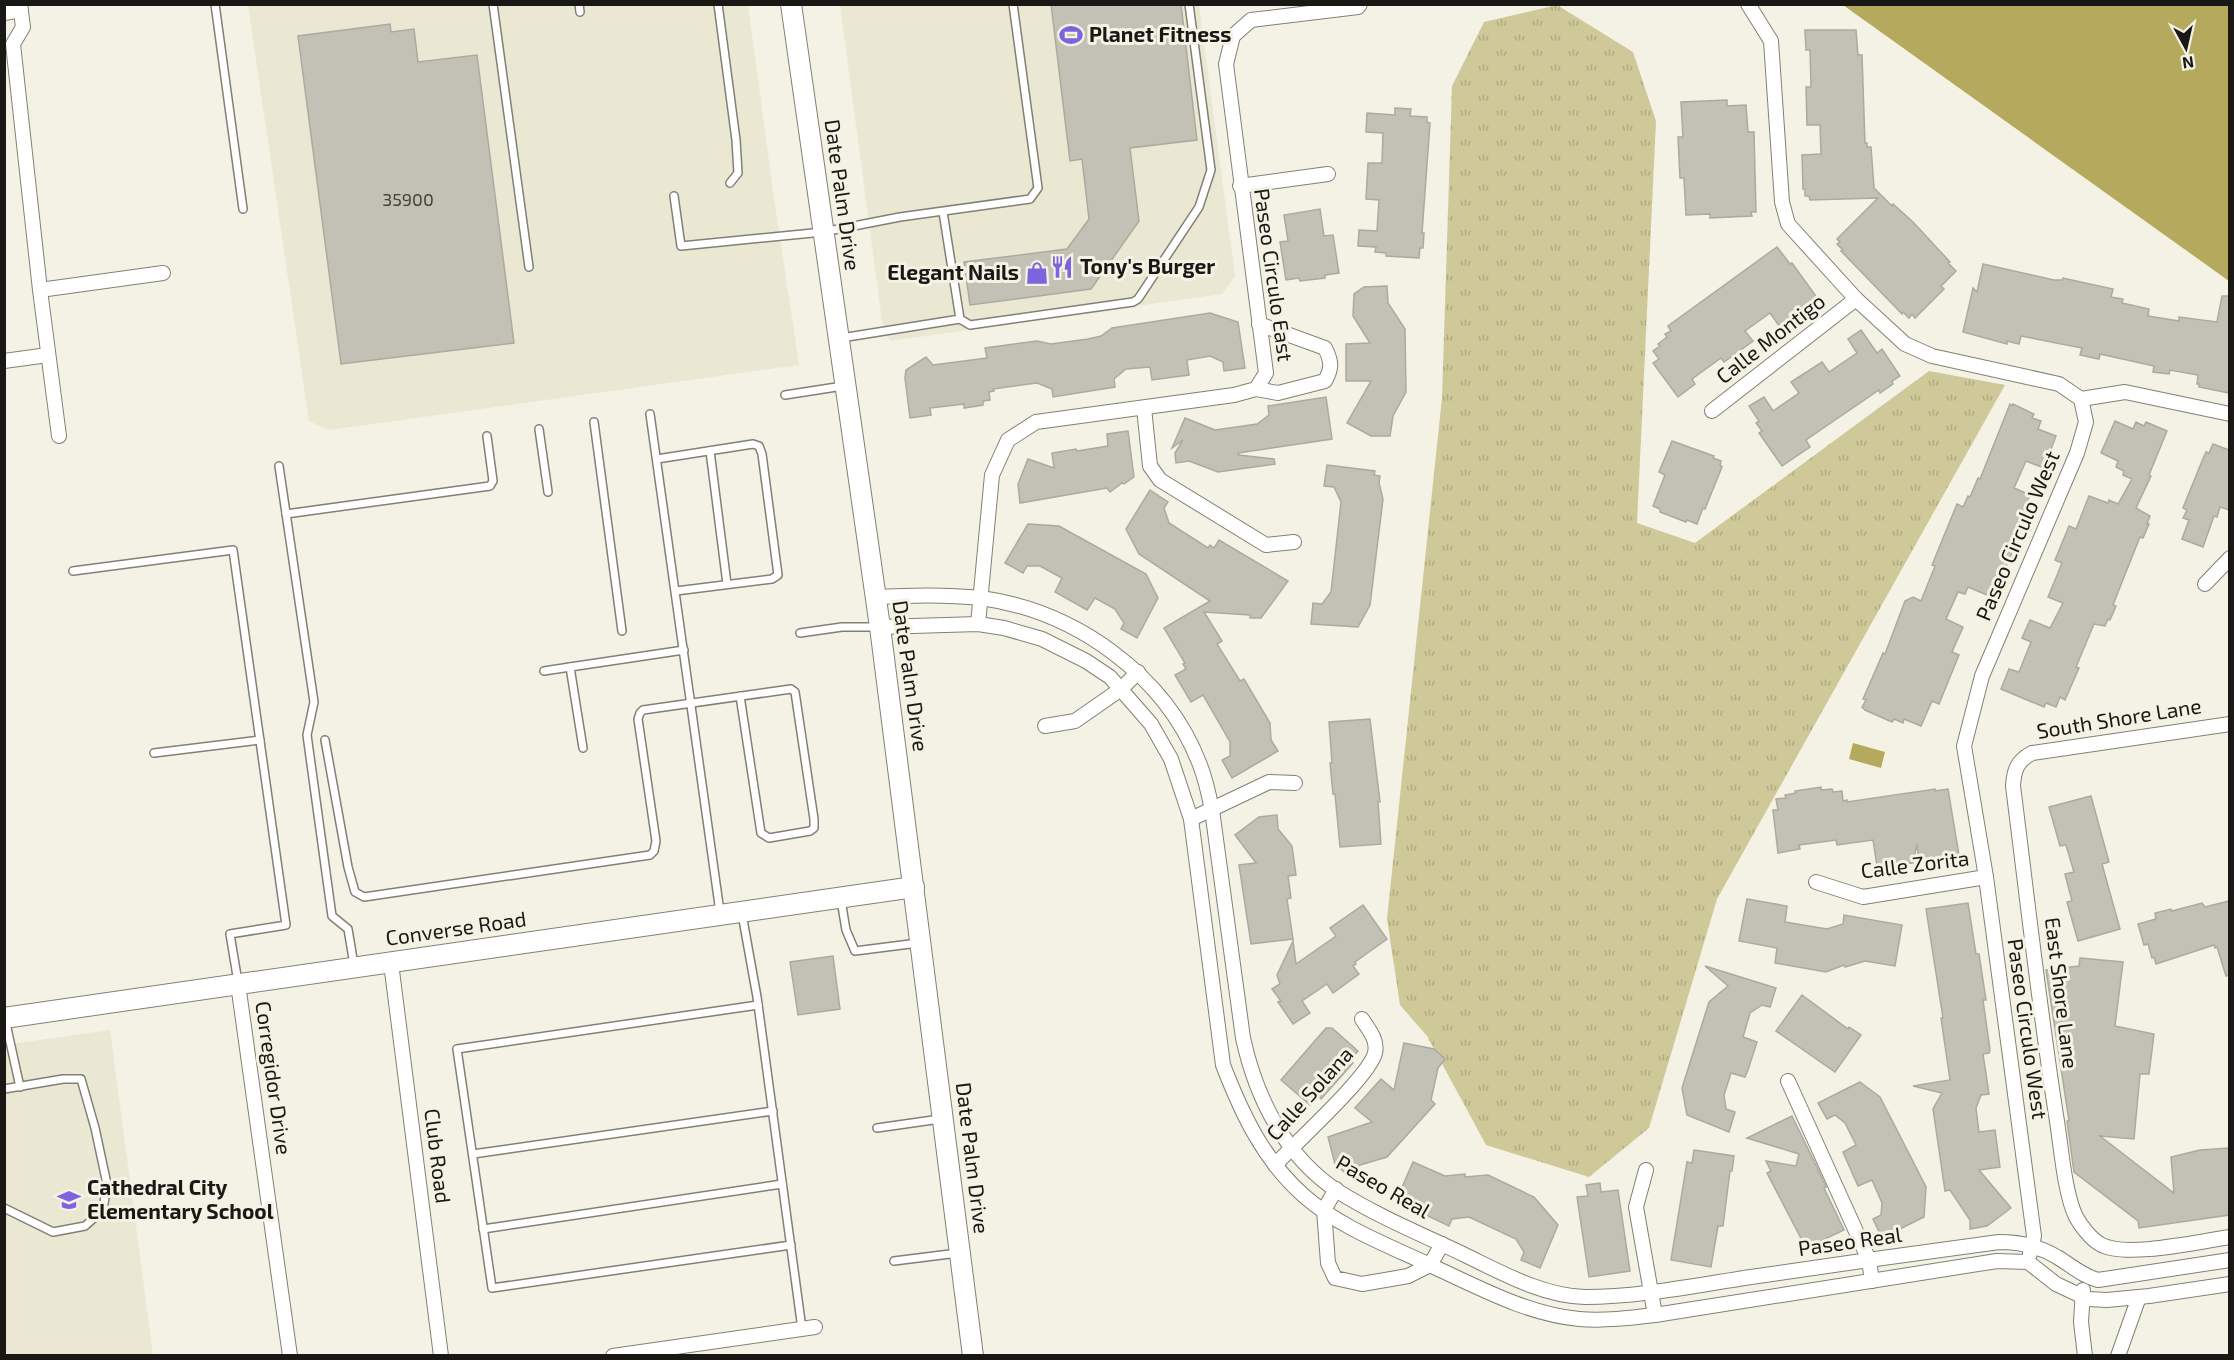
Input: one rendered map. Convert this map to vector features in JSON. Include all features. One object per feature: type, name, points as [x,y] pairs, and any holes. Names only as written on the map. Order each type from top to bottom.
[{"type":"main road","name":"Date Palm Drive","points":[[791,4],[880,627],[973,1356]]},
{"type":"main road","name":"Converse Road","points":[[5,1018],[914,886]]},
{"type":"street","name":"Paseo Circulo East","points":[[978,624],[992,475],[1008,440],[1036,422],[1144,408],[1256,389],[1266,373],[1226,64],[1233,36],[1251,20],[1358,7],[1360,4]]},
{"type":"street","points":[[1748,4],[1771,41],[1782,202],[1788,224],[1856,299],[1905,344],[1932,356],[2059,384],[2081,399],[2126,392],[2229,414]]},
{"type":"street","points":[[4,13],[20,7],[23,27],[9,40],[59,436]]},
{"type":"street","points":[[1240,186],[1328,174]]},
{"type":"street","points":[[40,290],[163,273]]},
{"type":"street","name":"Calle Montigo","points":[[1712,411],[1856,299]]},
{"type":"street","points":[[1256,389],[1278,393],[1325,381],[1332,368],[1325,348],[1259,324]]},
{"type":"street","points":[[4,361],[48,355]]},
{"type":"street","name":"Paseo Circulo West","points":[[2028,1262],[2034,1236],[1986,877],[1964,746],[1982,676],[2077,453],[2086,422],[2081,399]]},
{"type":"street","points":[[1144,408],[1150,466],[1160,480],[1266,545],[1294,542]]},
{"type":"street","points":[[2205,584],[2229,558]]},
{"type":"street","name":"Paseo Real","points":[[875,597],[914,595],[982,598],[1038,612],[1106,648],[1138,672],[1157,693],[1200,764],[1212,810],[1243,1038],[1254,1082],[1273,1121],[1292,1147],[1336,1189],[1386,1218],[1521,1281],[1546,1290],[1584,1297],[1652,1292],[1999,1242],[2032,1245],[2057,1257],[2085,1276]]},
{"type":"street","name":"Paseo Real","points":[[880,627],[978,624],[1027,633],[1086,661],[1110,677],[1151,724],[1180,781],[1191,819],[1223,1065],[1235,1097],[1259,1144],[1304,1195],[1365,1235],[1519,1304],[1553,1315],[1578,1319],[1616,1320],[1997,1261],[2028,1262]]},
{"type":"street","points":[[1045,726],[1075,721],[1121,689],[1138,672]]},
{"type":"street","name":"South Shore Lane","points":[[2018,763],[2032,753],[2048,749],[2229,724]]},
{"type":"street","name":"East Shore Lane","points":[[2018,763],[2013,786],[2052,1090],[2069,1192],[2076,1216],[2100,1245],[2123,1250],[2151,1249],[2229,1237]]},
{"type":"street","points":[[1191,819],[1269,782],[1295,783]]},
{"type":"street","name":"Calle Zorita","points":[[1816,882],[1863,897],[1986,877]]},
{"type":"street","name":"Club Road","points":[[391,963],[441,1356]]},
{"type":"street","name":"Corregidor Drive","points":[[238,984],[290,1356]]},
{"type":"street","points":[[1213,994],[1236,990]]},
{"type":"street","name":"Calle Solana","points":[[1275,1164],[1361,1077],[1375,1054],[1375,1040],[1362,1019]]},
{"type":"street","points":[[1788,1081],[1869,1260],[1872,1281]]},
{"type":"street","points":[[1646,1170],[1636,1207],[1655,1315]]},
{"type":"street","points":[[1336,1189],[1324,1210],[1328,1263],[1335,1278],[1362,1284],[1408,1276],[1430,1264],[1442,1244]]},
{"type":"street","points":[[2085,1356],[2081,1322],[2085,1276],[2098,1280],[2229,1260]]},
{"type":"street","points":[[2028,1262],[2056,1284],[2088,1299],[2139,1297],[2229,1284]]},
{"type":"street","points":[[2118,1356],[2139,1297]]},
{"type":"street","points":[[613,1356],[809,1328]]},
{"type":"lane","points":[[215,4],[243,208]]},
{"type":"lane","points":[[493,4],[529,267]]},
{"type":"lane","points":[[718,4],[736,140],[738,172],[730,183]]},
{"type":"lane","points":[[674,196],[681,246],[823,232],[900,217],[1030,199],[1038,188],[1013,4]]},
{"type":"lane","points":[[838,338],[960,319],[970,325],[1133,302],[1137,299],[1199,207],[1211,170],[1189,4]]},
{"type":"lane","points":[[943,212],[960,319]]},
{"type":"lane","points":[[785,395],[845,386]]},
{"type":"lane","points":[[650,414],[720,915]]},
{"type":"lane","points":[[594,422],[622,631]]},
{"type":"lane","points":[[539,429],[548,492]]},
{"type":"lane","points":[[286,514],[490,486],[493,481],[487,436]]},
{"type":"lane","points":[[657,459],[753,444],[759,446],[776,557],[778,575],[772,579],[676,591]]},
{"type":"lane","points":[[710,451],[727,584]]},
{"type":"lane","points":[[279,466],[314,702],[307,735],[326,879],[332,916],[348,929],[355,968]]},
{"type":"lane","points":[[73,571],[233,550],[286,925],[230,934],[238,984]]},
{"type":"lane","points":[[800,633],[842,627],[880,627]]},
{"type":"lane","points":[[544,671],[684,650]]},
{"type":"lane","points":[[570,667],[583,748]]},
{"type":"lane","points":[[325,740],[348,867],[355,892],[363,897],[650,855],[654,851],[656,841],[638,719],[639,713],[643,710],[740,696],[791,689],[795,692],[814,819],[814,828],[810,831],[769,838],[761,833],[740,696]]},
{"type":"lane","points":[[154,753],[260,740]]},
{"type":"lane","points":[[841,897],[846,930],[855,951],[921,943]]},
{"type":"lane","points":[[741,912],[758,1005],[790,1245],[809,1328]]},
{"type":"lane","points":[[758,1005],[457,1049],[492,1288],[790,1245]]},
{"type":"lane","points":[[5,1018],[20,1087]]},
{"type":"lane","points":[[4,1089],[63,1078],[81,1079],[95,1128],[107,1184],[103,1210],[86,1226],[53,1232],[4,1208]]},
{"type":"lane","points":[[473,1154],[772,1112]]},
{"type":"lane","points":[[877,1128],[943,1118]]},
{"type":"lane","points":[[483,1229],[782,1184]]},
{"type":"lane","points":[[894,1261],[960,1253]]},
{"type":"shaded area","points":[[248,5],[748,5],[799,365],[329,430],[309,421]]},
{"type":"shaded area","points":[[840,5],[1199,5],[1235,276],[1222,294],[890,341],[882,321]]},
{"type":"shaded area","points":[[1843,5],[2229,5],[2229,281]]},
{"type":"shaded area","points":[[1853,743],[1885,752],[1881,768],[1849,759]]},
{"type":"shaded area","name":"Cathedral City Elementary School","points":[[110,1030],[153,1355],[5,1355],[4,1045]]},
{"type":"green space","points":[[1557,5],[1633,52],[1656,121],[1637,523],[1695,543],[1929,371],[2005,385],[1717,899],[1649,1128],[1589,1177],[1486,1145],[1427,1036],[1400,1005],[1387,919],[1442,398],[1452,86],[1484,22]]},
{"type":"building","points":[[1051,4],[1181,4],[1197,140],[1130,148],[1139,221],[1091,289],[970,305],[964,262],[1067,249],[1089,219],[1082,159],[1070,161]]},
{"type":"building","points":[[390,24],[391,32],[414,29],[418,62],[477,55],[514,343],[341,364],[298,36]]},
{"type":"building","points":[[1805,30],[1856,30],[1858,55],[1862,55],[1865,143],[1867,147],[1871,147],[1874,188],[1913,222],[1956,271],[1941,286],[1944,289],[1915,318],[1912,314],[1909,318],[1903,312],[1902,314],[1841,251],[1843,250],[1837,244],[1840,242],[1837,239],[1878,198],[1810,200],[1809,196],[1805,196],[1802,155],[1821,154],[1820,125],[1807,125],[1806,87],[1811,87],[1810,50],[1806,50]]},
{"type":"building","points":[[1727,100],[1727,106],[1746,105],[1748,132],[1754,132],[1756,212],[1751,212],[1752,216],[1710,218],[1710,214],[1686,215],[1684,178],[1680,178],[1678,137],[1683,137],[1681,102]]},
{"type":"building","points":[[1395,108],[1411,109],[1410,116],[1427,117],[1427,122],[1430,123],[1422,233],[1424,233],[1423,248],[1420,248],[1419,258],[1386,256],[1386,253],[1375,252],[1376,247],[1358,246],[1359,230],[1377,231],[1379,200],[1366,199],[1368,163],[1382,163],[1383,133],[1366,132],[1367,113],[1395,115]]},
{"type":"building","points":[[1320,209],[1324,236],[1333,235],[1339,273],[1325,275],[1325,278],[1286,280],[1280,242],[1288,241],[1284,215]]},
{"type":"building","points":[[1777,247],[1790,264],[1792,263],[1818,299],[1809,306],[1810,308],[1780,327],[1770,313],[1745,331],[1753,341],[1724,362],[1721,358],[1692,379],[1695,384],[1678,397],[1653,363],[1659,359],[1653,351],[1667,337],[1665,334],[1671,331],[1668,326]]},
{"type":"building","points":[[1983,264],[2054,280],[2063,278],[2113,289],[2111,297],[2123,299],[2122,303],[2149,309],[2148,316],[2179,321],[2179,317],[2217,322],[2222,296],[2229,296],[2229,393],[2199,387],[2198,375],[2170,370],[2169,374],[2153,372],[2154,366],[2100,354],[2099,359],[2080,355],[2082,348],[2021,336],[2019,344],[2007,341],[2007,344],[1963,332],[1973,288],[1977,292]]},
{"type":"building","points":[[1387,286],[1388,303],[1405,329],[1406,392],[1393,416],[1390,436],[1371,436],[1347,423],[1371,381],[1346,381],[1346,344],[1370,343],[1353,316],[1354,294],[1364,287]]},
{"type":"building","points":[[1210,313],[1238,322],[1245,368],[1224,371],[1223,362],[1210,356],[1187,360],[1189,375],[1152,380],[1150,367],[1126,369],[1114,379],[1115,387],[1053,397],[1052,389],[1037,383],[993,389],[994,391],[989,392],[990,400],[983,401],[983,405],[964,408],[964,404],[930,408],[931,415],[910,418],[906,370],[926,357],[933,365],[987,358],[985,348],[1037,341],[1051,344],[1088,339],[1101,336],[1112,328]]},
{"type":"building","points":[[1861,330],[1877,353],[1882,349],[1900,376],[1880,393],[1879,390],[1806,440],[1810,447],[1782,466],[1759,433],[1762,431],[1756,423],[1759,421],[1749,406],[1764,397],[1773,411],[1799,393],[1791,382],[1822,362],[1829,372],[1857,353],[1848,339]]},
{"type":"building","points":[[1326,397],[1332,439],[1238,453],[1239,455],[1274,459],[1275,464],[1218,472],[1189,461],[1176,463],[1175,453],[1183,440],[1172,448],[1185,418],[1215,430],[1257,424],[1269,415],[1268,406]]},
{"type":"building","points":[[2010,404],[2034,414],[2032,418],[2041,421],[2038,429],[2056,436],[2044,468],[2026,461],[2014,488],[2030,495],[2013,537],[2017,541],[1994,595],[1992,597],[1968,587],[1965,594],[1958,592],[1946,619],[1963,627],[1952,652],[1959,655],[1939,704],[1932,701],[1921,726],[1904,719],[1903,723],[1894,719],[1892,722],[1865,710],[1862,707],[1866,700],[1863,699],[1883,653],[1885,654],[1905,601],[1913,597],[1921,601],[1935,566],[1932,565],[1957,504],[1963,507],[1978,478],[1980,479]]},
{"type":"building","points":[[2115,421],[2133,429],[2136,422],[2144,426],[2146,422],[2167,431],[2149,475],[2151,476],[2136,508],[2150,516],[2147,524],[2149,524],[2143,538],[2140,537],[2113,605],[2116,606],[2110,620],[2108,619],[2105,626],[2094,624],[2065,700],[2060,697],[2056,707],[2046,703],[2044,707],[2001,689],[2009,669],[2019,672],[2031,642],[2022,638],[2030,620],[2050,628],[2063,603],[2048,597],[2062,563],[2055,560],[2069,526],[2076,529],[2089,496],[2118,504],[2132,479],[2123,475],[2124,471],[2116,467],[2118,461],[2101,453]]},
{"type":"building","points":[[1128,431],[1134,477],[1124,484],[1122,483],[1110,492],[1107,488],[1020,503],[1018,484],[1028,459],[1054,468],[1052,453],[1108,446],[1107,434]]},
{"type":"building","points":[[1672,441],[1714,456],[1713,458],[1721,461],[1722,467],[1697,524],[1660,512],[1660,509],[1653,506],[1665,475],[1659,472]]},
{"type":"building","points":[[2213,444],[2229,450],[2229,510],[2220,507],[2217,517],[2214,516],[2203,547],[2182,539],[2189,520],[2183,518],[2187,510],[2183,508],[2206,452],[2209,453]]},
{"type":"building","points":[[1327,465],[1375,471],[1374,475],[1380,476],[1379,483],[1383,499],[1370,605],[1358,627],[1311,624],[1313,603],[1322,604],[1331,592],[1341,502],[1334,487],[1324,486]]},
{"type":"building","points":[[1150,490],[1168,502],[1164,508],[1169,523],[1208,548],[1210,545],[1214,548],[1219,540],[1288,581],[1261,618],[1250,618],[1250,615],[1204,612],[1222,641],[1217,644],[1240,681],[1244,679],[1270,723],[1271,740],[1278,751],[1232,778],[1222,760],[1230,756],[1230,742],[1203,695],[1191,702],[1175,675],[1186,669],[1183,664],[1185,663],[1164,628],[1210,601],[1139,554],[1126,529]]},
{"type":"building","points":[[1028,524],[1059,526],[1146,574],[1158,598],[1137,638],[1121,629],[1124,623],[1115,609],[1095,598],[1087,610],[1055,592],[1062,578],[1040,566],[1027,566],[1023,573],[1005,563]]},
{"type":"building","points":[[1370,719],[1380,802],[1378,802],[1381,844],[1340,847],[1330,763],[1332,763],[1329,722]]},
{"type":"building","points":[[1821,787],[1821,790],[1842,791],[1843,801],[1847,800],[1847,802],[1948,789],[1959,855],[1919,863],[1917,844],[1913,863],[1877,866],[1873,840],[1837,845],[1836,840],[1799,845],[1800,849],[1778,853],[1773,810],[1778,810],[1776,799],[1786,798],[1785,795],[1796,793],[1795,791]]},
{"type":"building","points":[[2091,796],[2109,862],[2102,864],[2120,929],[2078,941],[2067,902],[2072,901],[2065,874],[2074,872],[2066,845],[2060,846],[2049,807]]},
{"type":"building","points":[[1277,815],[1278,829],[1292,846],[1296,875],[1288,876],[1291,898],[1287,899],[1293,939],[1251,944],[1239,865],[1256,863],[1235,835],[1259,817]]},
{"type":"building","points":[[1747,899],[1787,906],[1785,922],[1827,929],[1843,924],[1844,915],[1902,925],[1895,966],[1865,961],[1845,967],[1844,965],[1826,972],[1775,963],[1777,948],[1739,941]]},
{"type":"building","points":[[2229,901],[2229,975],[2226,976],[2217,947],[2215,948],[2214,945],[2156,964],[2148,944],[2144,945],[2138,924],[2156,919],[2155,913],[2202,903],[2205,907]]},
{"type":"building","points":[[1968,903],[1986,1000],[1983,1000],[1990,1050],[1989,1053],[1983,1054],[1989,1094],[1981,1095],[1976,1108],[1979,1132],[1995,1130],[2000,1167],[1979,1170],[2011,1208],[1987,1226],[1970,1229],[1970,1220],[1950,1190],[1945,1191],[1933,1109],[1942,1093],[1913,1086],[1950,1080],[1926,909]]},
{"type":"building","points":[[1363,905],[1387,939],[1355,962],[1353,966],[1359,974],[1333,993],[1327,984],[1302,1001],[1310,1013],[1293,1024],[1272,989],[1280,984],[1277,975],[1293,941],[1296,964],[1336,936],[1330,928]]},
{"type":"building","points":[[833,956],[840,1009],[798,1015],[790,962]]},
{"type":"building","points":[[2080,958],[2123,962],[2115,1026],[2154,1034],[2149,1074],[2140,1074],[2134,1139],[2100,1136],[2174,1193],[2171,1157],[2200,1150],[2229,1148],[2229,1215],[2139,1228],[2138,1221],[2074,1172],[2067,1121],[2069,1121],[2046,970],[2079,966]]},
{"type":"building","points":[[1705,966],[1776,988],[1770,1007],[1762,1005],[1750,1013],[1743,1037],[1757,1042],[1745,1077],[1731,1073],[1724,1095],[1726,1109],[1735,1112],[1729,1132],[1687,1115],[1682,1088],[1709,1002],[1728,986]]},
{"type":"building","points":[[1802,995],[1848,1029],[1849,1027],[1861,1035],[1835,1072],[1776,1031]]},
{"type":"building","points":[[1326,1028],[1332,1028],[1358,1051],[1350,1060],[1353,1063],[1321,1099],[1318,1096],[1310,1105],[1281,1080]]},
{"type":"building","points":[[1404,1043],[1434,1049],[1445,1059],[1438,1068],[1431,1100],[1435,1104],[1387,1157],[1360,1165],[1350,1177],[1335,1164],[1328,1137],[1372,1122],[1355,1108],[1381,1079],[1394,1090]]},
{"type":"building","points":[[1860,1082],[1880,1097],[1926,1187],[1924,1217],[1882,1238],[1873,1219],[1881,1215],[1882,1203],[1872,1180],[1858,1186],[1843,1152],[1856,1145],[1845,1123],[1835,1115],[1827,1119],[1818,1103]]},
{"type":"building","points":[[1792,1116],[1844,1230],[1806,1248],[1767,1173],[1771,1171],[1766,1161],[1796,1166],[1799,1154],[1747,1138]]},
{"type":"building","points":[[1694,1150],[1734,1156],[1723,1226],[1718,1226],[1711,1267],[1671,1260],[1687,1162],[1692,1163]]},
{"type":"building","points":[[1413,1162],[1445,1176],[1488,1175],[1534,1197],[1558,1225],[1540,1268],[1521,1260],[1524,1252],[1516,1239],[1469,1217],[1452,1219],[1449,1226],[1396,1201]]},
{"type":"building","points":[[1600,1183],[1601,1192],[1618,1190],[1630,1271],[1589,1277],[1577,1197],[1588,1196],[1586,1185]]},
{"type":"place","name":"Planet Fitness","points":[[1071,35]]},
{"type":"place","name":"Tony's Burger","points":[[1062,267]]},
{"type":"place","name":"Elegant Nails","points":[[1037,273]]},
{"type":"place","name":"Cathedral City Elementary School","points":[[69,1200]]}]
